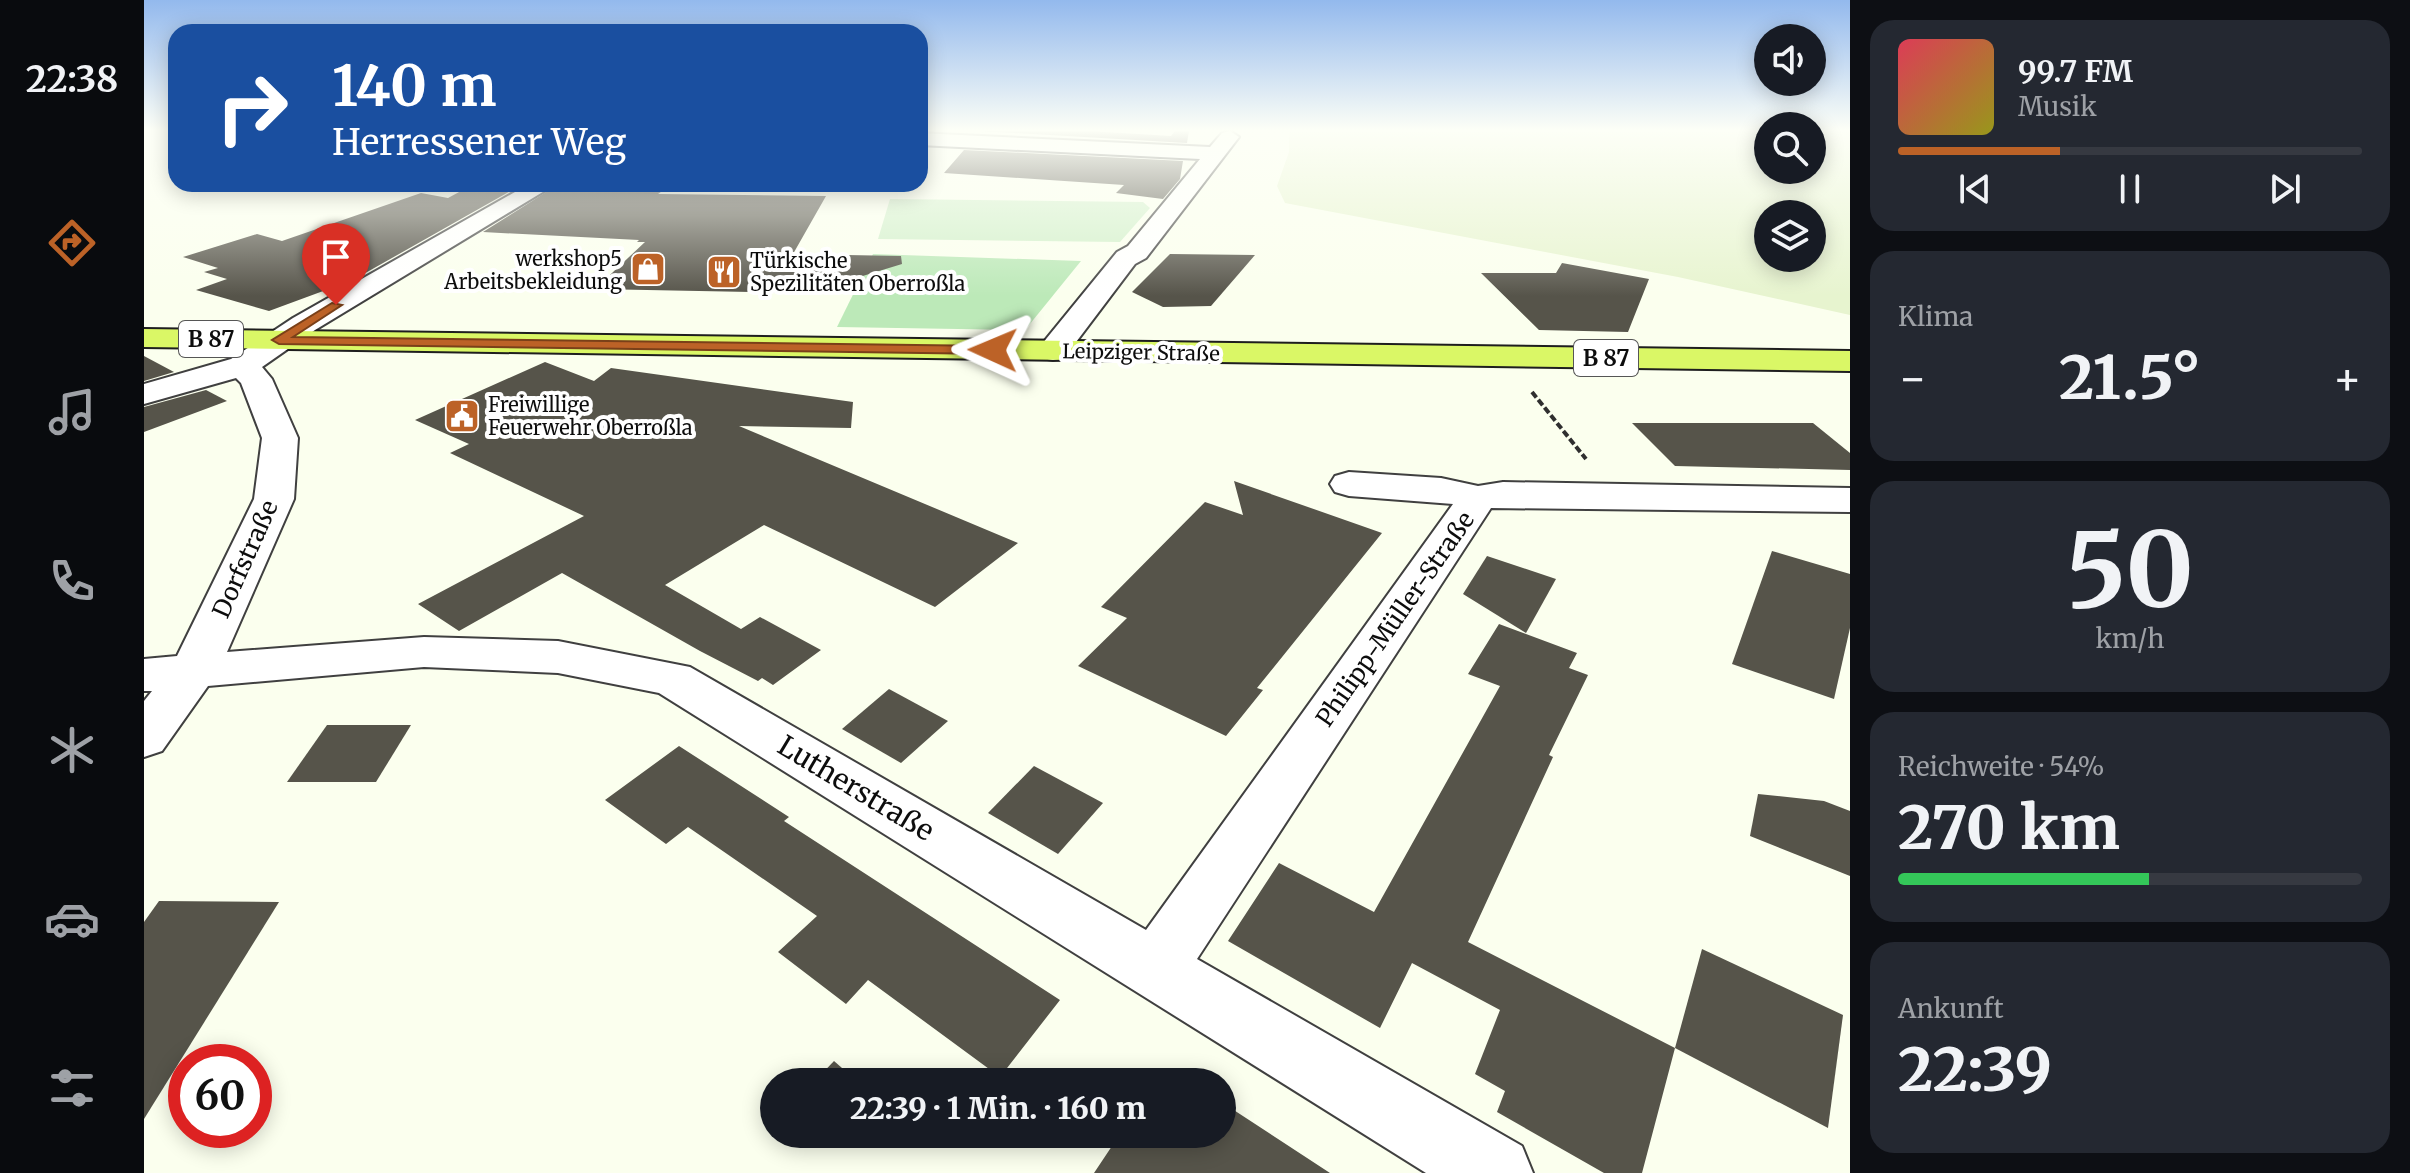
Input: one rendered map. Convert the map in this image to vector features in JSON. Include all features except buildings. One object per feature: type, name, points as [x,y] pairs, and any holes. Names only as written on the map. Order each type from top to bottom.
[{"type":"main road","name":"Leipziger Straße","points":[[144,338],[1850,361]]},
{"type":"street","points":[[1053,351],[1126,258],[1137,252],[1191,186]]},
{"type":"street","points":[[144,394],[242,366],[279,340],[531,192]]},
{"type":"street","name":"Dorfstraße","points":[[144,738],[169,672],[274,499],[280,438],[256,379],[242,366]]},
{"type":"street","points":[[1349,484],[1441,490],[1478,498]]},
{"type":"street","name":"Philipp-Müller-Straße","points":[[1156,967],[1478,498],[1503,494],[1850,500]]},
{"type":"street","name":"Lutherstraße","points":[[169,672],[424,652],[558,657],[673,679],[1495,1173]]},
{"type":"path","points":[[1504,356],[1616,497]]},
{"type":"green space","points":[[1277,186],[1850,186],[1850,315],[1678,277],[1285,203]]},
{"type":"green space","points":[[890,199],[1143,202],[1150,208],[1120,242],[878,239]]},
{"type":"green space","points":[[873,254],[1081,261],[1025,330],[837,327]]},
{"type":"place","name":"werkshop5 Arbeitsbekleidung","points":[[648,269]]},
{"type":"place","name":"Türkische Spezilitäten Oberroßla","points":[[724,272]]},
{"type":"place","name":"Freiwillige Feuerwehr Oberroßla","points":[[462,416]]},
{"type":"route","points":[[336,305],[279,340],[993,350]]}]
